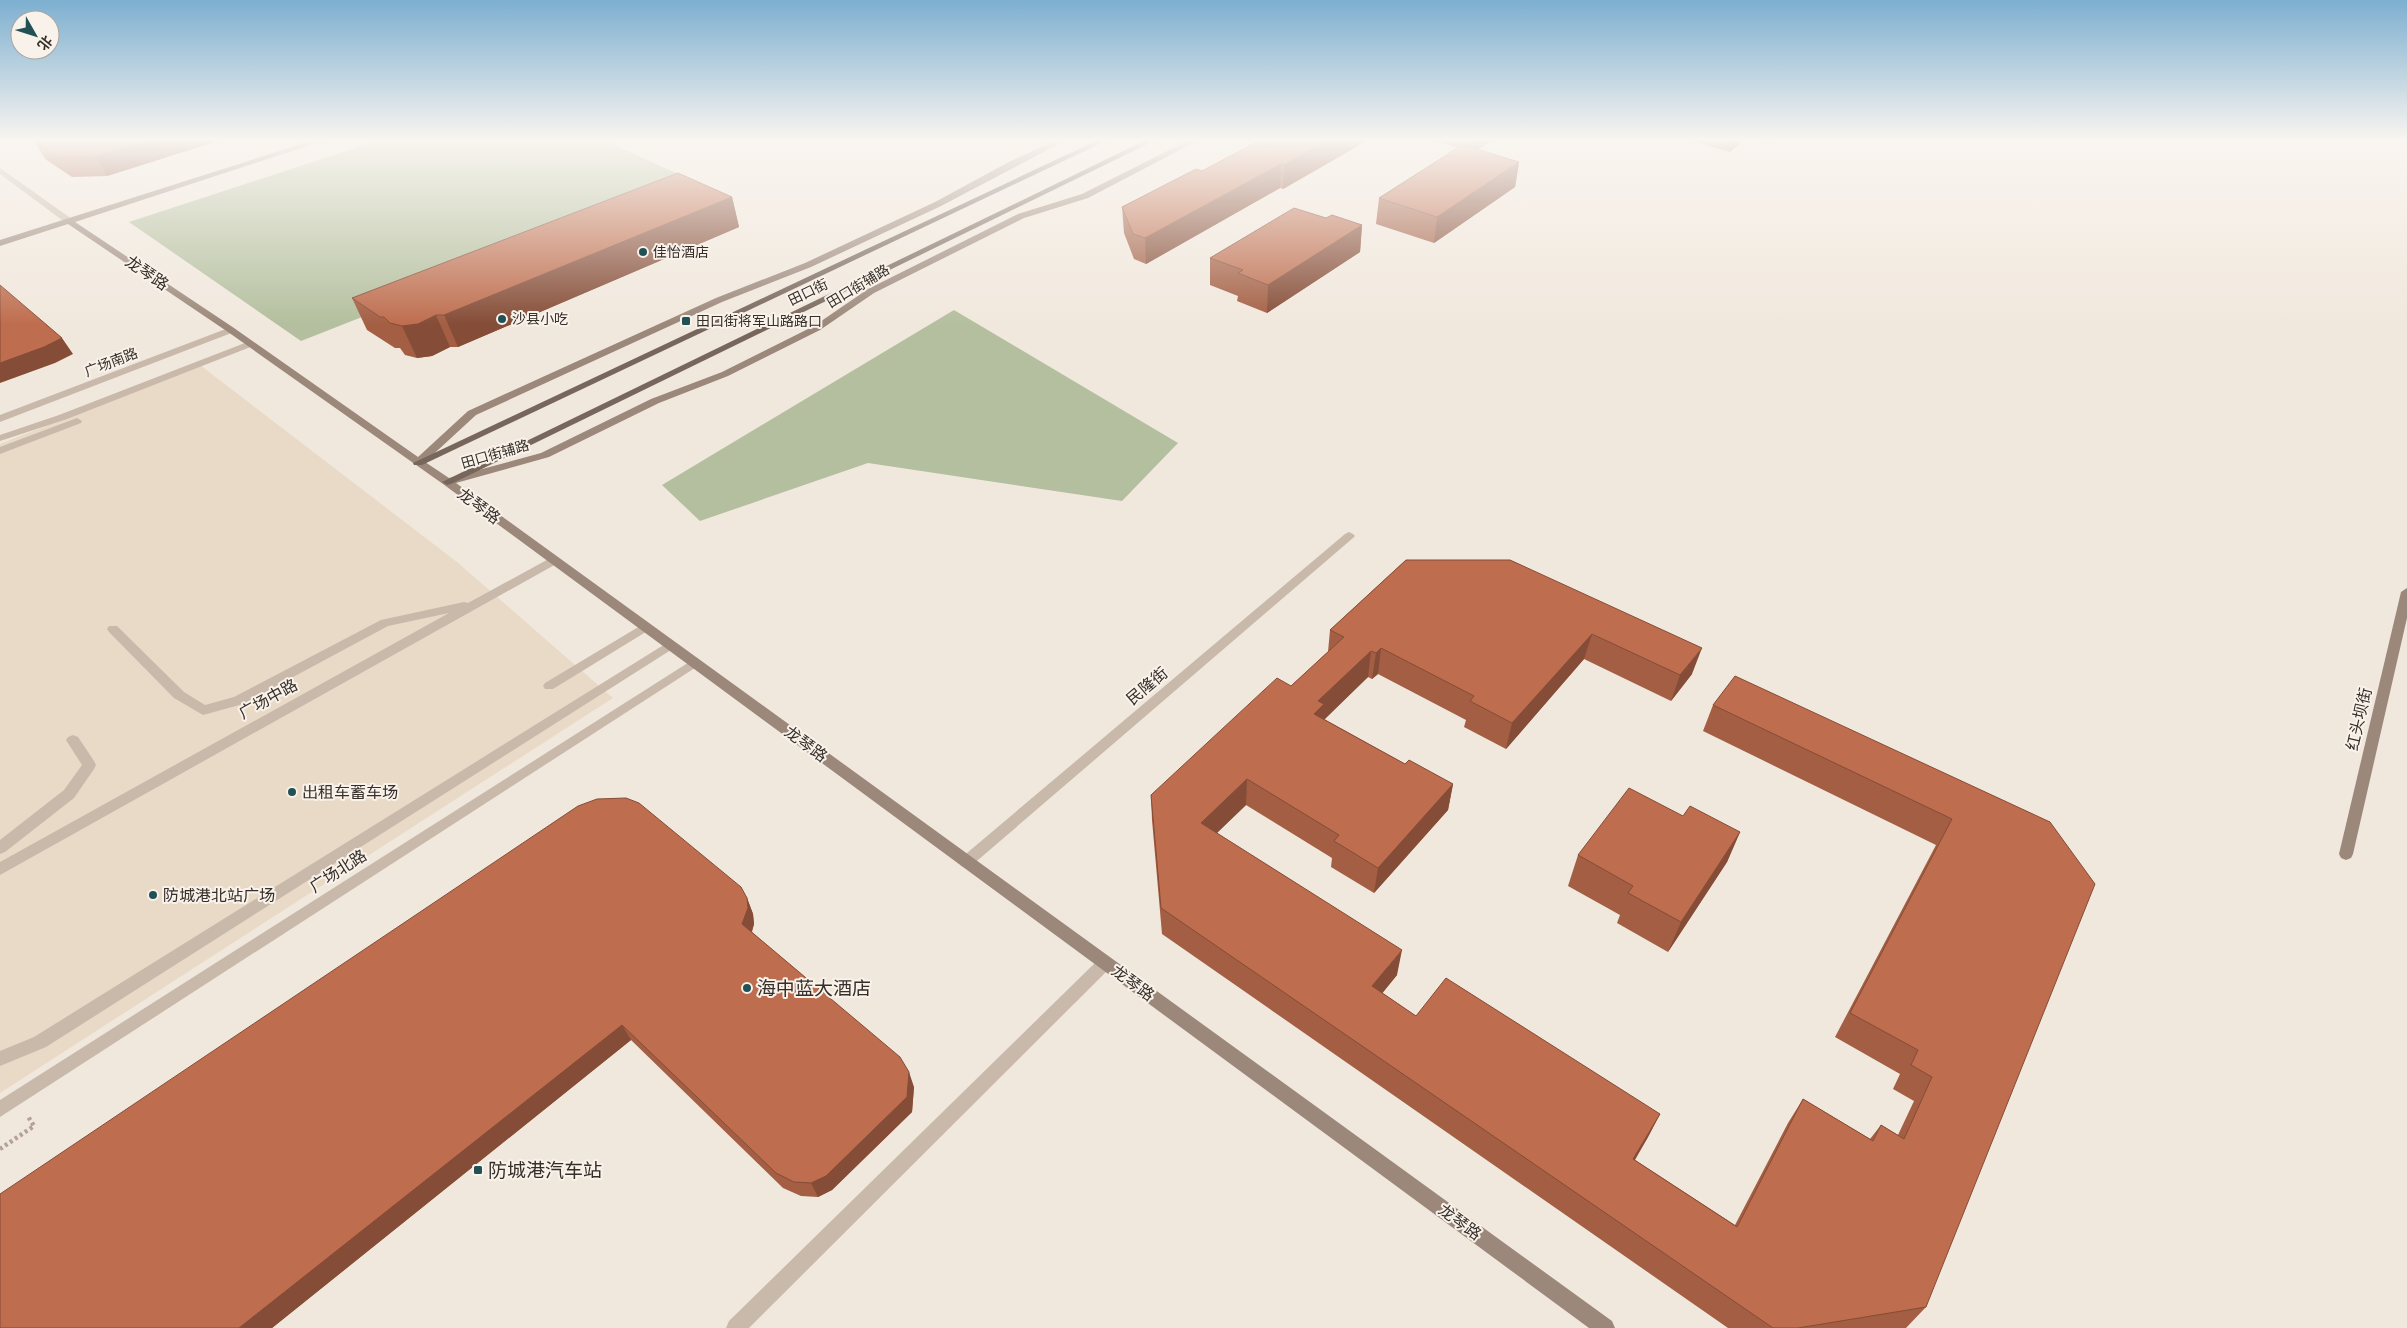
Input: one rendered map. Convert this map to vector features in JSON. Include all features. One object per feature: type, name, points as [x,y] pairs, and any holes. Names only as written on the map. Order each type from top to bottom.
[{"type":"main road","name":"田口街","points":[[418,463],[977,201]]},
{"type":"main road","name":"田口街","points":[[447,482],[1029,201]]},
{"type":"street","name":"龙琴路","points":[[42,201],[231,330],[447,482],[1605,1328]]},
{"type":"street","points":[[0,243],[133,201]]},
{"type":"street","name":"田口街辅路","points":[[418,463],[472,413],[719,300],[808,265],[944,201]]},
{"type":"street","name":"田口街辅路","points":[[447,482],[545,455],[655,401],[725,374],[817,328],[871,291],[1021,216],[1070,201]]},
{"type":"street","name":"广场南路","points":[[0,419],[231,330]]},
{"type":"street","points":[[0,438],[62,417],[250,344]]},
{"type":"street","points":[[0,452],[79,420],[155,381]]},
{"type":"street","name":"民隆街","points":[[966,862],[1349,536]]},
{"type":"street","name":"广场中路","points":[[0,869],[554,560]]},
{"type":"street","name":"红头坝街","points":[[2346,854],[2407,592]]},
{"type":"street","points":[[113,629],[180,695],[203,710],[238,701],[385,623],[479,602]]},
{"type":"street","points":[[549,686],[645,627]]},
{"type":"street","points":[[0,1059],[40,1042],[670,645]]},
{"type":"street","name":"广场北路","points":[[0,1109],[694,663]]},
{"type":"street","points":[[0,848],[69,794],[89,764],[72,740]]},
{"type":"street","points":[[736,1328],[1105,963]]},
{"type":"path","points":[[0,1149],[34,1126]]},
{"type":"green space","points":[[193,201],[657,201],[301,341],[129,222]]},
{"type":"green space","points":[[954,310],[1178,443],[1122,501],[868,463],[700,521],[662,485]]},
{"type":"shaded area","name":"防城港北站广场","points":[[200,365],[457,562],[613,698],[0,1093],[0,444]]},
{"type":"building","points":[[605,201],[722,201],[444,315],[436,315],[418,324],[402,326],[390,323],[384,317],[380,317],[352,298]]},
{"type":"building","points":[[1134,201],[1213,201],[1145,238],[1133,234],[1122,207]]},
{"type":"building","points":[[1388,201],[1461,201],[1437,217]]},
{"type":"building","points":[[1294,208],[1326,218],[1332,215],[1362,225],[1268,285],[1238,273],[1243,270],[1210,258]]},
{"type":"building","points":[[0,285],[62,338],[44,347],[0,363]]},
{"type":"building","points":[[1406,560],[1510,560],[1702,648],[1680,675],[1592,634],[1512,723],[1470,701],[1474,696],[1381,648],[1376,653],[1371,651],[1318,701],[1324,704],[1314,714],[1405,764],[1409,760],[1453,784],[1378,868],[1334,841],[1339,835],[1247,779],[1201,823],[1402,950],[1372,986],[1416,1016],[1446,978],[1660,1114],[1633,1159],[1737,1227],[1803,1099],[1873,1141],[1881,1125],[1904,1139],[1932,1077],[1911,1065],[1918,1050],[1850,1013],[1952,819],[1713,705],[1735,676],[2050,822],[2095,884],[1926,1307],[1798,1328],[1773,1328],[1161,908],[1151,795],[1277,678],[1291,686],[1344,637],[1330,630]]},
{"type":"building","points":[[1629,788],[1683,816],[1690,806],[1740,832],[1681,922],[1628,893],[1633,886],[1578,855]]},
{"type":"building","points":[[626,798],[639,803],[741,887],[747,898],[748,908],[742,924],[900,1057],[909,1072],[907,1097],[826,1176],[811,1183],[794,1182],[776,1173],[622,1025],[239,1328],[0,1328],[0,1194],[578,806],[597,799]]},
{"type":"place","name":"佳怡酒店","points":[[643,252]]},
{"type":"place","name":"沙县小吃","points":[[502,319]]},
{"type":"place","name":"田口街将军山路路口","points":[[686,321]]},
{"type":"place","name":"出租车蓄车场","points":[[292,792]]},
{"type":"place","name":"防城港北站广场","points":[[153,895]]},
{"type":"place","name":"海中蓝大酒店","points":[[747,988]]},
{"type":"place","name":"防城港汽车站","points":[[478,1170]]}]
